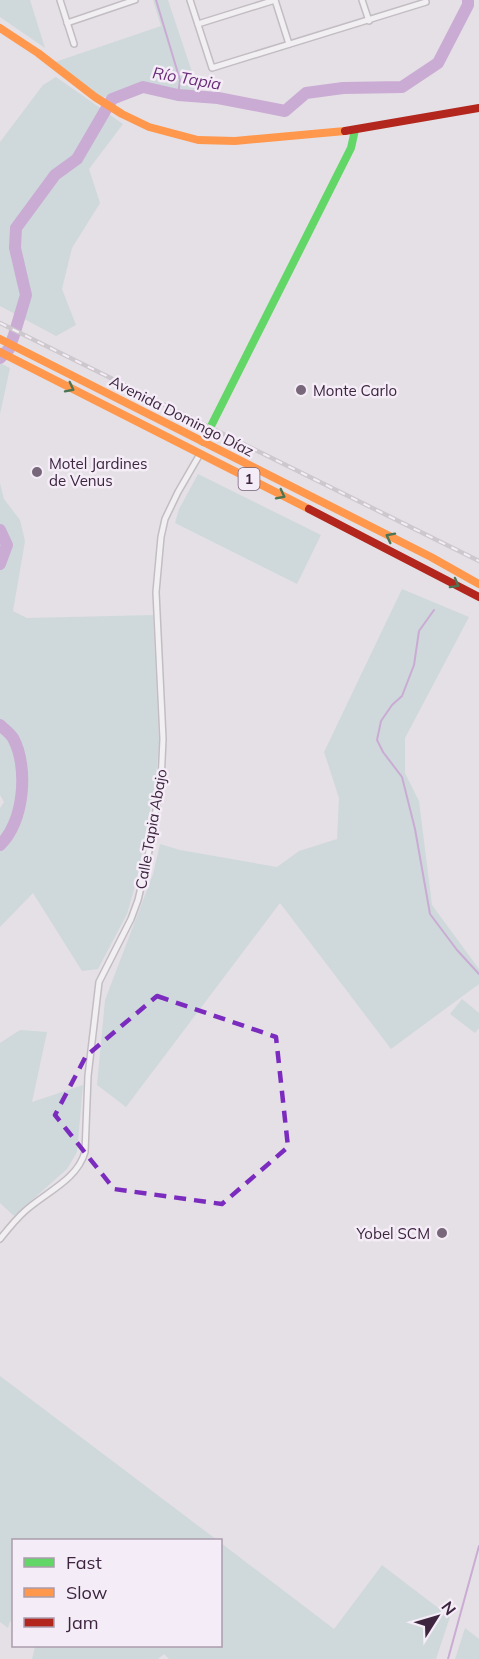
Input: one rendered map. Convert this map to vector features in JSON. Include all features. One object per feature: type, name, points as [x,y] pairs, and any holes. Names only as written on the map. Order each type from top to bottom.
[{"type":"main road","points":[[0,28],[38,53],[95,97],[122,114],[168,134],[213,141],[355,130],[479,108]]},
{"type":"main road","points":[[203,442],[351,148],[355,130]]},
{"type":"main road","name":"Avenida Domingo Díaz","points":[[0,339],[431,557],[479,584]]},
{"type":"main road","name":"Avenida Domingo Díaz","points":[[0,352],[479,597]]},
{"type":"street","points":[[60,0],[74,44]]},
{"type":"street","points":[[67,23],[135,0]]},
{"type":"street","points":[[190,0],[212,68],[426,2]]},
{"type":"street","points":[[198,24],[275,0],[289,44]]},
{"type":"street","points":[[362,0],[369,21]]},
{"type":"street","name":"Calle Tapia Abajo","points":[[0,1239],[26,1210],[71,1174],[82,1161],[85,1152],[88,1076],[99,982],[131,919],[138,900],[161,781],[163,739],[156,592],[161,537],[165,519],[200,454]]},
{"type":"highlighted area","points":[[157,996],[276,1037],[288,1147],[222,1204],[114,1189],[55,1115],[86,1056]]},
{"type":"shaded area","points":[[0,0],[30,0],[45,48],[0,17]]},
{"type":"shaded area","points":[[153,0],[168,0],[199,93],[137,86],[102,98],[55,62],[161,26]]},
{"type":"shaded area","points":[[56,77],[123,124],[89,169],[100,203],[72,248],[62,289],[76,325],[56,336],[0,306],[0,142],[43,85]]},
{"type":"shaded area","points":[[0,363],[10,368],[0,414]]},
{"type":"shaded area","points":[[198,474],[321,535],[297,584],[175,523],[179,509]]},
{"type":"shaded area","points":[[0,483],[4,499],[20,520],[25,541],[13,611],[27,618],[153,615],[159,743],[156,779],[136,883],[127,914],[98,969],[82,971],[33,893],[0,927],[0,808],[4,802],[0,795]]},
{"type":"shaded area","points":[[402,589],[469,617],[405,738],[405,773],[419,801],[432,905],[479,969],[479,984],[391,1049],[280,903],[126,1107],[97,1085],[105,1000],[153,874],[160,844],[180,850],[277,867],[299,851],[337,839],[339,798],[324,752]]},
{"type":"shaded area","points":[[462,999],[479,1013],[479,1028],[475,1033],[450,1014]]},
{"type":"shaded area","points":[[20,1030],[47,1032],[32,1102],[83,1085],[77,1152],[67,1169],[14,1216],[0,1203],[0,1043]]},
{"type":"shaded area","points":[[0,1376],[216,1539],[12,1539],[12,1622],[10,1621],[8,1628],[0,1622]]},
{"type":"shaded area","points":[[222,1544],[334,1629],[382,1565],[450,1617],[436,1659],[169,1659],[164,1654],[158,1659],[32,1659],[35,1647],[222,1647]]},
{"type":"shaded area","points":[[465,1628],[479,1639],[479,1659],[455,1659]]},
{"type":"waterway","points":[[156,0],[180,80],[178,95]]},
{"type":"waterway","name":"Río Tapia","points":[[0,358],[9,349],[26,295],[15,248],[16,228],[55,175],[77,159],[112,99],[143,87],[178,95],[218,98],[285,111],[306,93],[343,88],[402,87],[438,63],[468,5],[468,0]]},
{"type":"waterway","name":"Río Tapia","points":[[0,530],[7,545],[0,564]]},
{"type":"waterway","points":[[434,610],[419,631],[414,665],[402,696],[392,705],[381,721],[377,740],[402,777],[415,829],[430,914],[457,950],[479,974]]},
{"type":"waterway","name":"Río Tapia","points":[[0,725],[12,736],[18,750],[22,779],[19,809],[8,835],[0,845]]},
{"type":"waterway","points":[[448,1659],[479,1546]]},
{"type":"railway","points":[[0,323],[479,561]]},
{"type":"traffic: fast","points":[[203,442],[351,148],[355,130]]},
{"type":"traffic: slow","points":[[0,28],[38,53],[95,97],[149,127],[198,140],[235,141],[345,131]]},
{"type":"traffic: slow","points":[[0,339],[431,557],[479,584]]},
{"type":"traffic: slow","points":[[0,352],[309,509]]},
{"type":"traffic: jam","points":[[345,131],[479,108]]},
{"type":"traffic: jam","points":[[309,509],[479,597]]},
{"type":"place","name":"Monte Carlo","points":[[301,390]]},
{"type":"place","name":"Motel Jardines de Venus","points":[[37,472]]},
{"type":"place","name":"Yobel SCM","points":[[442,1233]]}]
